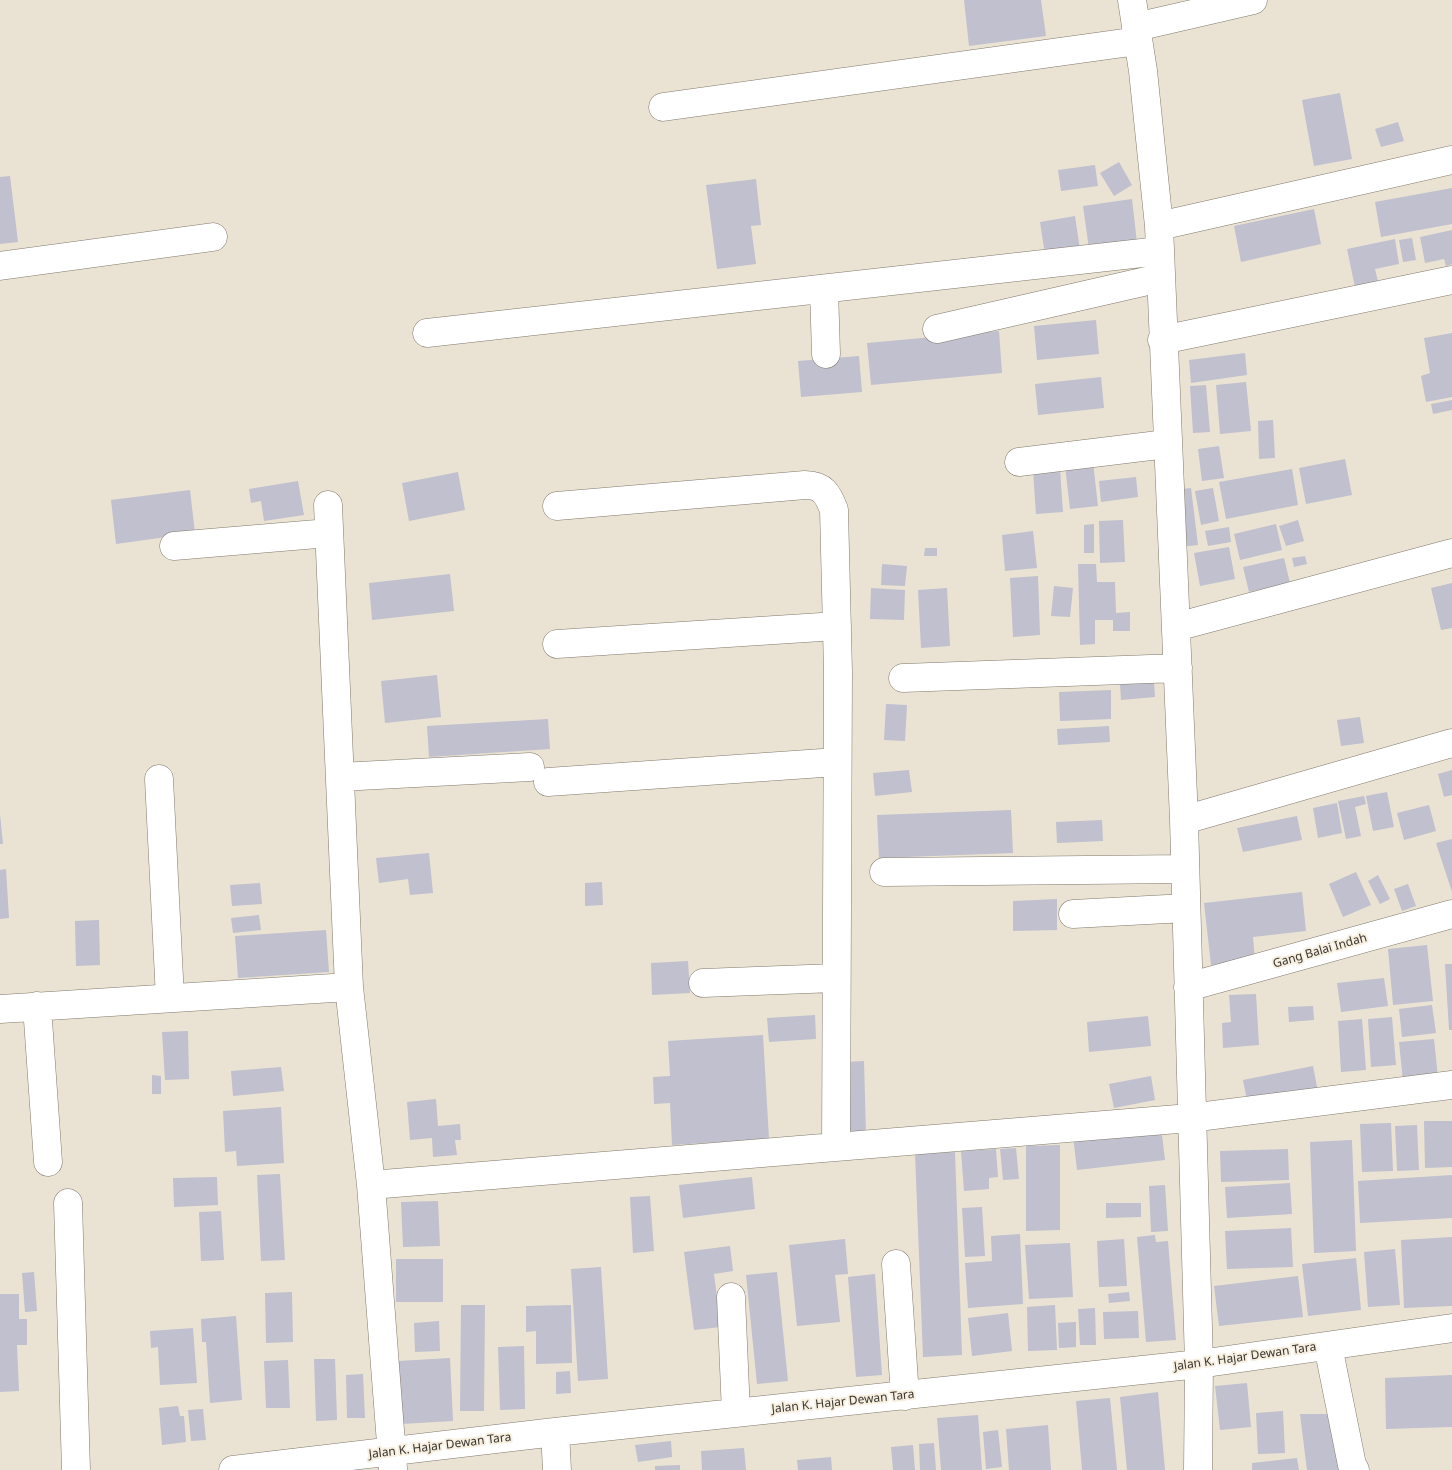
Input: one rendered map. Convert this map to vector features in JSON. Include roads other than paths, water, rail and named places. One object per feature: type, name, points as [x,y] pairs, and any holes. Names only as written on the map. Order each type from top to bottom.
[{"type":"street","points":[[1132,0],[1159,239],[1184,820],[1190,1118],[1199,1364],[1198,1470]]},
{"type":"street","points":[[663,107],[1137,34],[1253,0]]},
{"type":"street","points":[[427,333],[824,289],[1159,239],[1452,160]]},
{"type":"street","points":[[0,266],[213,237]]},
{"type":"street","points":[[936,329],[1160,278]]},
{"type":"street","points":[[1162,340],[1452,280]]},
{"type":"street","points":[[824,289],[826,354]]},
{"type":"street","points":[[1019,462],[1167,444]]},
{"type":"street","points":[[557,506],[805,485],[821,488],[829,497],[834,510],[837,626],[836,1147]]},
{"type":"street","points":[[328,505],[349,987],[371,1185],[392,1461]]},
{"type":"street","points":[[174,546],[329,533]]},
{"type":"street","points":[[1176,627],[1452,553]]},
{"type":"street","points":[[557,644],[837,626]]},
{"type":"street","points":[[903,678],[1178,668]]},
{"type":"street","points":[[1184,820],[1452,743]]},
{"type":"street","points":[[340,777],[539,775],[837,762]]},
{"type":"street","points":[[159,779],[170,998]]},
{"type":"street","points":[[884,872],[1185,869]]},
{"type":"street","points":[[1073,914],[1186,908]]},
{"type":"street","name":"Gang Balai Indah","points":[[1188,987],[1452,914]]},
{"type":"street","points":[[703,983],[836,978]]},
{"type":"street","points":[[0,1009],[349,987]]},
{"type":"street","points":[[37,1006],[48,1162]]},
{"type":"street","points":[[371,1185],[1190,1118],[1452,1085]]},
{"type":"street","points":[[68,1203],[76,1470]]},
{"type":"street","points":[[896,1264],[905,1396]]},
{"type":"street","points":[[731,1297],[736,1413]]},
{"type":"street","name":"Jalan K. Hajar Dewan Tara","points":[[233,1470],[392,1461],[555,1432],[1199,1364],[1452,1328]]},
{"type":"street","points":[[1328,1346],[1352,1465],[1355,1470]]},
{"type":"street","points":[[555,1432],[557,1470]]}]
